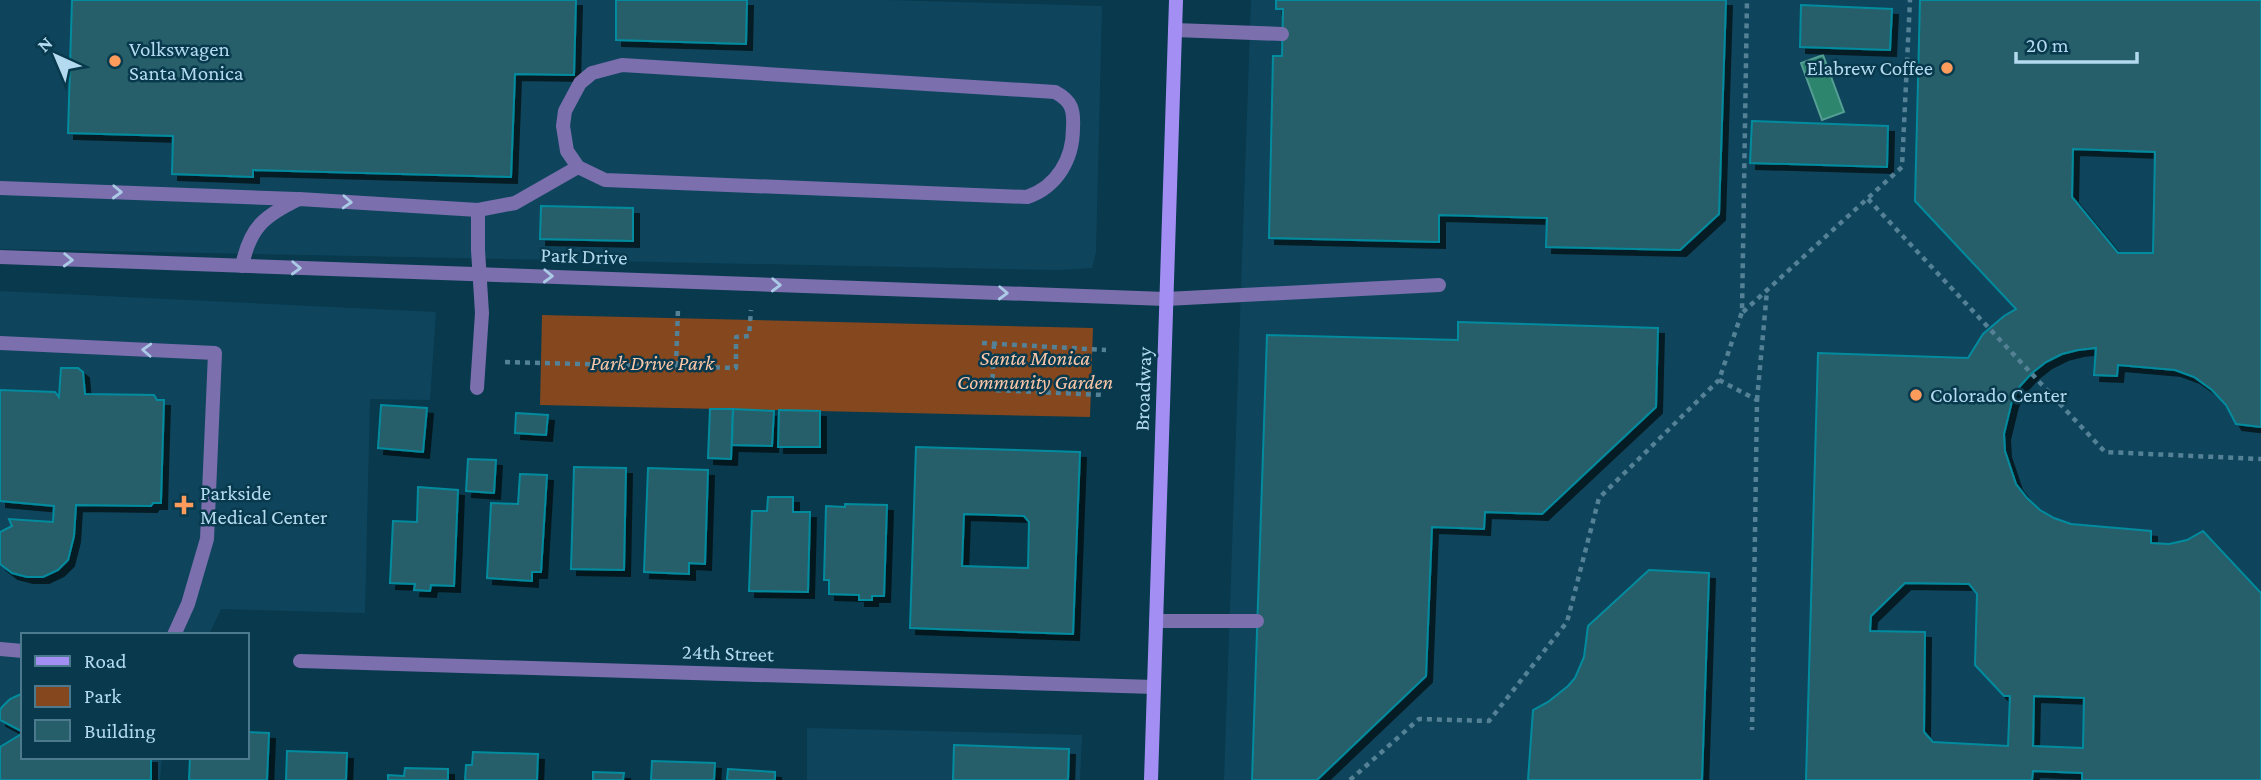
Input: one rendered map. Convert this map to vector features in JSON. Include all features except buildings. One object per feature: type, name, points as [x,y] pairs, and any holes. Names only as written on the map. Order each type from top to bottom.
[{"type":"street","name":"Broadway","points":[[1151,780],[1176,0]]},
{"type":"street","points":[[1175,30],[1282,34]]},
{"type":"street","points":[[622,65],[1055,92],[1067,98],[1074,111],[1070,155],[1057,178],[1040,193],[1027,197],[618,182],[605,180],[578,167],[567,151],[563,126],[565,111],[580,83],[592,73],[622,65]]},
{"type":"street","points":[[0,188],[299,199],[478,210],[516,203],[578,167]]},
{"type":"street","points":[[242,266],[248,240],[258,226],[276,210],[299,199]]},
{"type":"street","points":[[477,388],[482,313],[478,210]]},
{"type":"street","name":"Park Drive","points":[[0,257],[1166,299],[1439,285]]},
{"type":"street","points":[[0,343],[215,353],[206,539],[188,604],[175,633]]},
{"type":"street","points":[[1156,621],[1257,621]]},
{"type":"street","points":[[0,649],[21,651]]},
{"type":"street","name":"24th Street","points":[[300,662],[1154,688]]},
{"type":"path","points":[[1350,780],[1419,719],[1489,721],[1567,622],[1599,498],[1719,380],[1742,313],[1747,0]]},
{"type":"path","points":[[1742,313],[1902,167],[1910,0]]},
{"type":"path","points":[[1868,199],[2105,452],[2261,459]]},
{"type":"path","points":[[1752,730],[1757,400],[1767,290]]},
{"type":"path","points":[[676,366],[678,308]]},
{"type":"path","points":[[479,362],[736,369],[736,337],[749,336],[751,310]]},
{"type":"path","points":[[982,343],[1106,350]]},
{"type":"path","points":[[994,344],[992,390],[1104,395]]},
{"type":"path","points":[[1719,380],[1757,400]]},
{"type":"shaded area","points":[[0,0],[888,0],[1102,6],[1096,252],[1092,268],[1060,270],[0,249]]},
{"type":"shaded area","name":"Colorado Center","points":[[1251,0],[2261,0],[2261,780],[1224,780]]},
{"type":"shaded area","points":[[1823,55],[1844,112],[1822,120],[1801,63]]},
{"type":"shaded area","name":"Parkside Medical Center","points":[[0,291],[436,312],[430,400],[370,399],[365,613],[221,609],[210,633],[21,633],[21,759],[162,759],[160,780],[0,780]]},
{"type":"shaded area","points":[[807,728],[1082,735],[1080,780],[807,780]]},
{"type":"green space","name":"Park Drive Park","points":[[542,315],[1093,328],[1090,417],[540,405]]},
{"type":"place","name":"Volkswagen Santa Monica","points":[[115,61]]},
{"type":"place","name":"Elabrew Coffee","points":[[1947,68]]},
{"type":"place","name":"Colorado Center","points":[[1916,395]]},
{"type":"place","name":"Parkside Medical Center","points":[[184,505]]},
{"type":"park label","name":"Santa Monica Community Garden","points":[[1035,370]]}]
